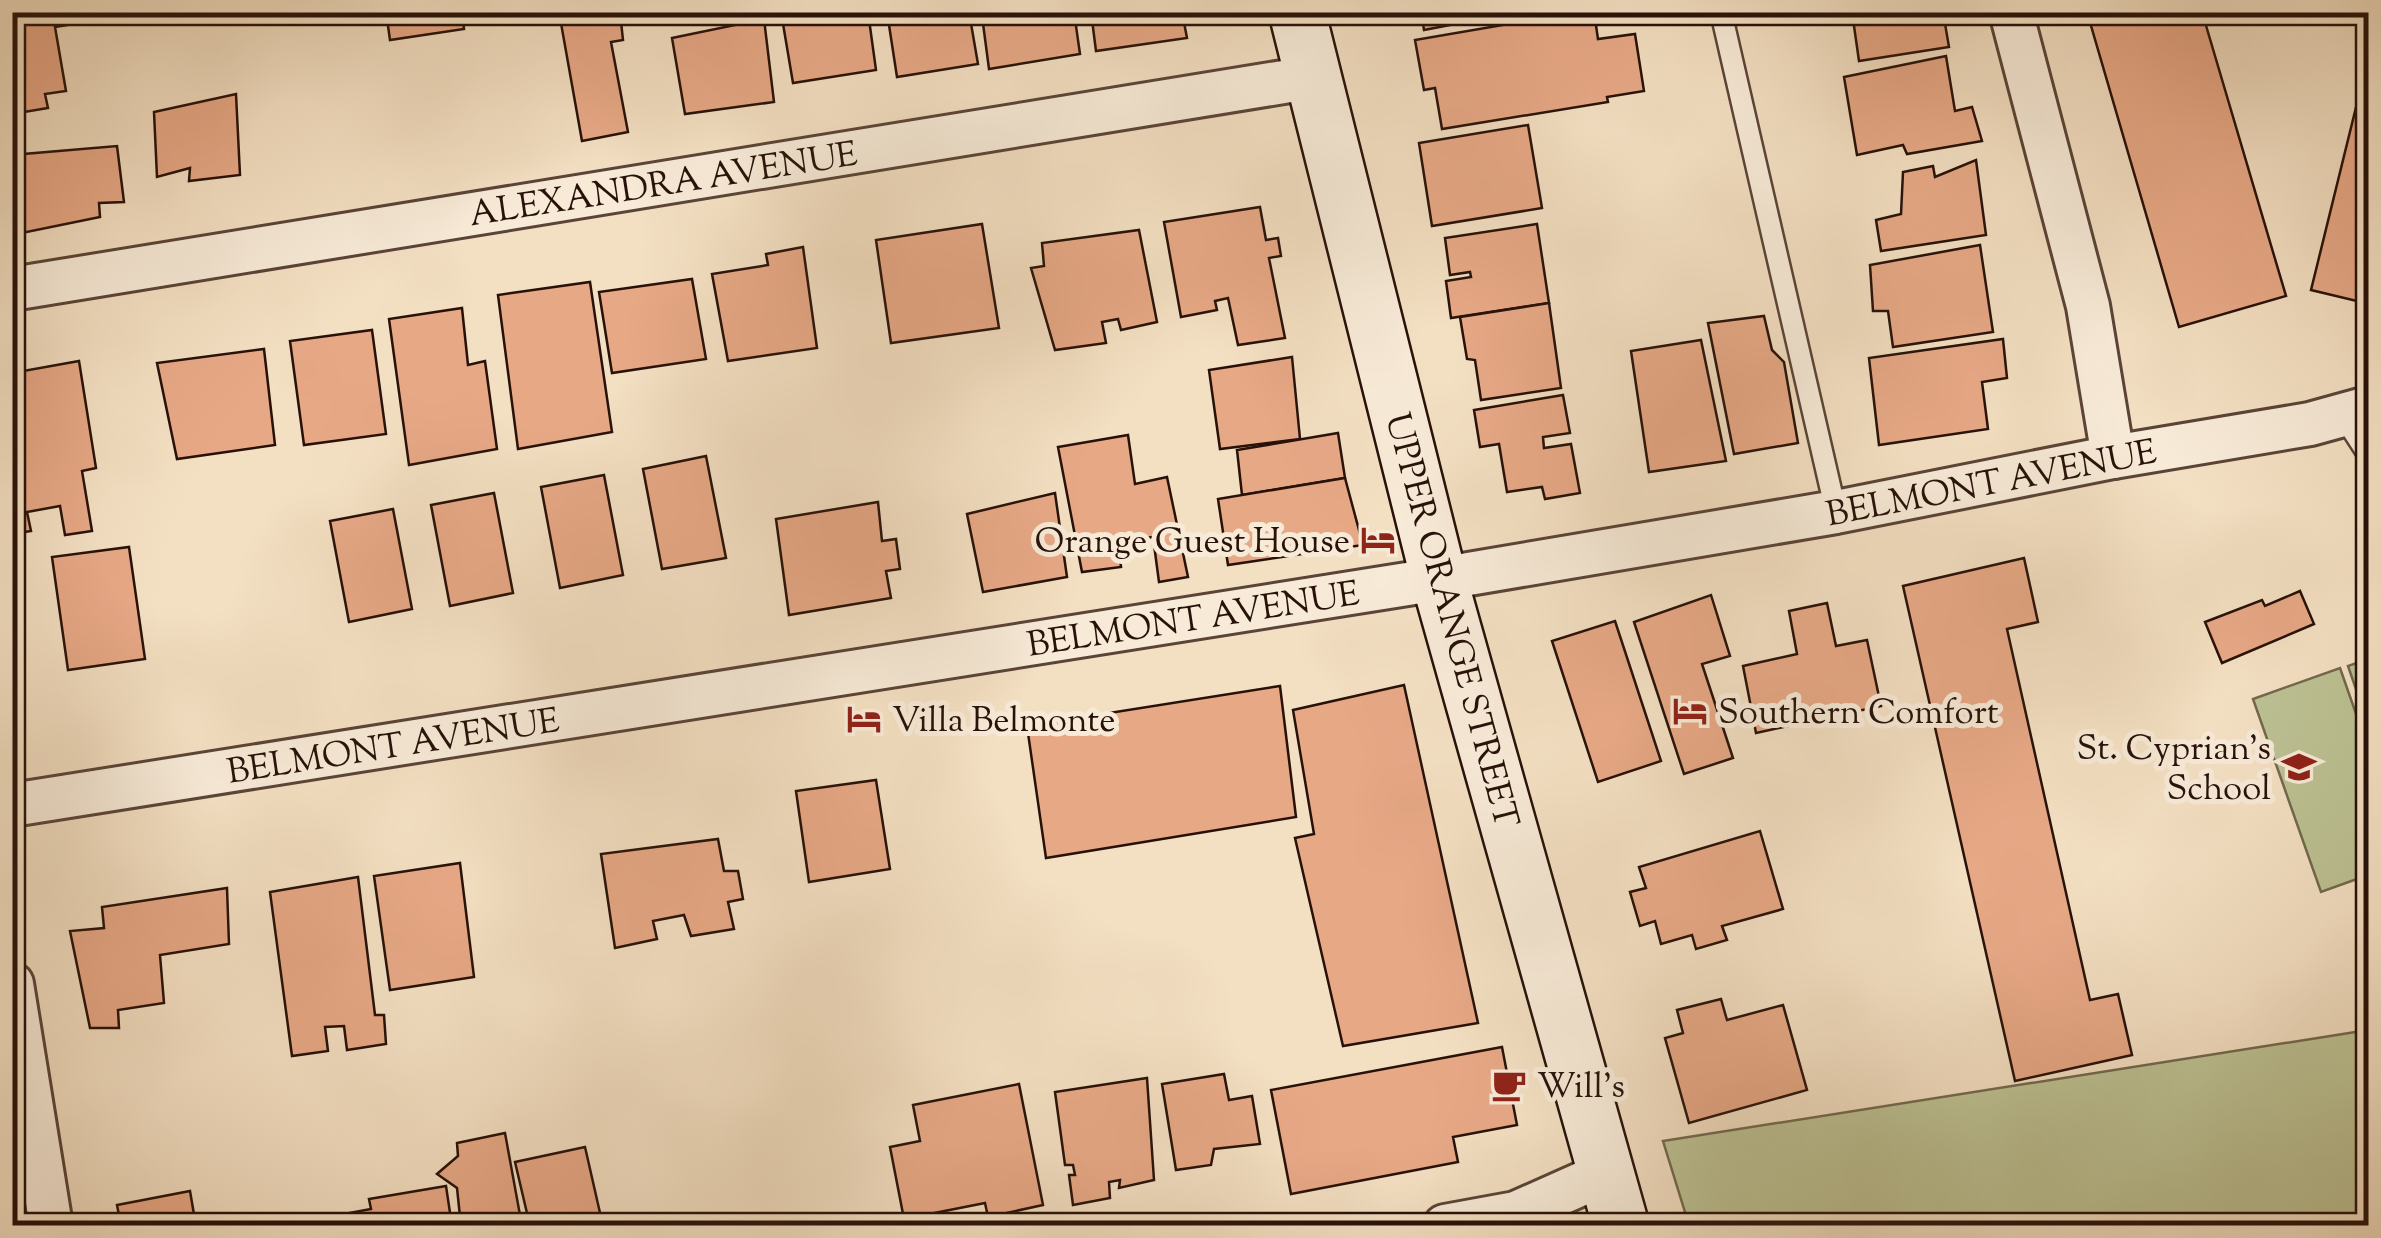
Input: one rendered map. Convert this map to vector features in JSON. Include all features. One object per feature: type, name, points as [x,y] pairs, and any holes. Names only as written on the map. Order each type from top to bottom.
[{"type":"street","name":"UPPER ORANGE STREET","points":[[1297,12],[1439,579],[1621,1226]]},
{"type":"street","points":[[2011,12],[2088,306],[2113,457]]},
{"type":"street","name":"ALEXANDRA AVENUE","points":[[12,288],[1314,77]]},
{"type":"street","name":"BELMONT AVENUE","points":[[12,805],[1439,579],[1836,512],[2356,413]]},
{"type":"street","points":[[12,984],[51,1226]]},
{"type":"street","points":[[1445,1226],[1516,1213],[1606,1174]]},
{"type":"lane","points":[[1721,12],[1836,512]]},
{"type":"lane","points":[[2356,413],[2368,454]]},
{"type":"green space","points":[[2368,659],[2368,724],[2348,666]]},
{"type":"green space","points":[[2340,668],[2368,748],[2368,875],[2321,892],[2253,699]]},
{"type":"green space","points":[[2368,1030],[2368,1225],[1689,1225],[1663,1141]]},
{"type":"building","points":[[12,12],[78,12],[80,23],[55,27],[66,91],[45,94],[48,108],[12,114]]},
{"type":"building","points":[[386,12],[462,12],[464,29],[390,40]]},
{"type":"building","points":[[559,12],[620,12],[623,40],[611,42],[628,132],[582,141]]},
{"type":"building","points":[[781,12],[868,12],[876,70],[793,83]]},
{"type":"building","points":[[887,12],[969,12],[978,64],[897,77]]},
{"type":"building","points":[[1000,12],[1074,12],[1080,54],[989,69],[982,16]]},
{"type":"building","points":[[1091,12],[1182,12],[1187,38],[1096,51]]},
{"type":"building","points":[[1421,12],[1518,12],[1424,30]]},
{"type":"building","points":[[1594,12],[1598,39],[1635,34],[1644,91],[1607,97],[1608,102],[1442,129],[1435,88],[1424,90],[1415,40]]},
{"type":"building","points":[[1852,12],[1943,12],[1949,47],[1859,61]]},
{"type":"building","points":[[2087,12],[2202,12],[2286,296],[2179,327]]},
{"type":"building","points":[[764,19],[774,102],[685,114],[672,38]]},
{"type":"building","points":[[1946,56],[1955,111],[1972,107],[1982,141],[1907,154],[1903,145],[1857,155],[1844,77]]},
{"type":"building","points":[[2362,83],[2368,84],[2365,303],[2311,290]]},
{"type":"building","points":[[236,94],[240,175],[189,181],[190,168],[157,177],[154,112]]},
{"type":"building","points":[[1528,125],[1542,208],[1432,226],[1419,143]]},
{"type":"building","points":[[117,146],[124,202],[99,203],[100,217],[12,235],[12,155]]},
{"type":"building","points":[[1976,160],[1986,235],[1881,251],[1876,220],[1901,214],[1903,172],[1933,166],[1935,177]]},
{"type":"building","points":[[1260,207],[1266,240],[1278,238],[1281,256],[1269,258],[1285,338],[1238,345],[1228,298],[1215,301],[1217,310],[1181,317],[1164,222]]},
{"type":"building","points":[[982,224],[999,328],[891,343],[876,240]]},
{"type":"building","points":[[1537,224],[1549,303],[1451,318],[1446,281],[1471,277],[1470,272],[1450,275],[1445,238]]},
{"type":"building","points":[[1139,230],[1157,322],[1121,330],[1118,319],[1102,322],[1106,343],[1055,350],[1031,268],[1044,266],[1042,243]]},
{"type":"building","points":[[1980,245],[1993,332],[1893,347],[1888,311],[1873,311],[1870,265]]},
{"type":"building","points":[[803,247],[817,348],[728,361],[712,274],[768,265],[766,254]]},
{"type":"building","points":[[692,279],[706,359],[612,373],[599,292]]},
{"type":"building","points":[[590,282],[612,432],[518,449],[498,295]]},
{"type":"building","points":[[1549,303],[1561,388],[1481,400],[1475,360],[1467,359],[1460,317]]},
{"type":"building","points":[[462,308],[468,365],[485,361],[497,449],[409,465],[389,319]]},
{"type":"building","points":[[1764,316],[1772,350],[1784,362],[1798,443],[1734,454],[1708,323]]},
{"type":"building","points":[[372,330],[386,434],[304,445],[290,341]]},
{"type":"building","points":[[2003,339],[2007,378],[1982,382],[1988,429],[1879,445],[1869,358]]},
{"type":"building","points":[[1701,340],[1726,461],[1649,472],[1631,351]]},
{"type":"building","points":[[264,349],[275,445],[177,459],[157,363]]},
{"type":"building","points":[[1292,357],[1300,439],[1220,449],[1209,370]]},
{"type":"building","points":[[79,361],[96,468],[82,471],[92,531],[65,535],[60,506],[27,512],[31,531],[12,534],[12,373]]},
{"type":"building","points":[[1563,395],[1570,433],[1543,437],[1544,448],[1571,444],[1580,493],[1545,499],[1542,487],[1507,492],[1499,444],[1480,447],[1474,410]]},
{"type":"building","points":[[1338,433],[1345,478],[1242,495],[1237,450]]},
{"type":"building","points":[[1128,435],[1135,484],[1167,477],[1188,577],[1159,582],[1153,537],[1118,542],[1121,567],[1082,572],[1058,447]]},
{"type":"building","points":[[706,456],[726,558],[662,569],[643,469]]},
{"type":"building","points":[[604,475],[623,575],[560,588],[541,487]]},
{"type":"building","points":[[1345,478],[1363,545],[1228,565],[1218,499]]},
{"type":"building","points":[[494,493],[513,593],[450,606],[431,505]]},
{"type":"building","points":[[1055,493],[1067,577],[983,592],[967,514]]},
{"type":"building","points":[[878,502],[882,541],[896,539],[900,569],[886,571],[891,598],[789,615],[776,519]]},
{"type":"building","points":[[393,509],[412,609],[349,622],[330,521]]},
{"type":"building","points":[[129,547],[145,659],[68,670],[52,557]]},
{"type":"building","points":[[2024,558],[2038,622],[2007,629],[2090,1000],[2118,994],[2132,1055],[2015,1081],[1903,586]]},
{"type":"building","points":[[2300,591],[2314,624],[2222,663],[2205,622],[2262,600],[2265,606]]},
{"type":"building","name":"Southern Comfort","points":[[1711,595],[1730,656],[1702,664],[1733,758],[1684,774],[1634,622]]},
{"type":"building","points":[[1827,603],[1836,646],[1867,640],[1881,706],[1756,733],[1743,666],[1797,654],[1789,611]]},
{"type":"building","points":[[1615,621],[1661,761],[1598,782],[1552,641]]},
{"type":"building","points":[[1404,685],[1478,1023],[1343,1046],[1295,838],[1314,834],[1293,710]]},
{"type":"building","points":[[1280,686],[1296,817],[1046,858],[1027,726]]},
{"type":"building","points":[[876,780],[890,869],[809,882],[796,791]]},
{"type":"building","points":[[1760,831],[1783,909],[1722,926],[1727,940],[1696,949],[1692,935],[1661,944],[1655,921],[1640,926],[1630,892],[1646,888],[1639,867]]},
{"type":"building","points":[[718,839],[724,871],[738,871],[743,899],[728,902],[734,929],[691,936],[684,915],[653,921],[657,939],[615,948],[601,854]]},
{"type":"building","points":[[460,863],[474,977],[390,990],[374,876]]},
{"type":"building","points":[[358,877],[375,1015],[384,1015],[386,1044],[347,1050],[344,1026],[325,1027],[328,1051],[292,1056],[270,892]]},
{"type":"building","points":[[227,888],[229,944],[160,955],[164,1003],[118,1010],[119,1028],[90,1028],[70,931],[104,928],[102,907]]},
{"type":"building","points":[[1721,999],[1727,1020],[1783,1005],[1807,1090],[1689,1123],[1665,1038],[1683,1033],[1677,1010]]},
{"type":"building","points":[[1502,1047],[1517,1125],[1453,1137],[1458,1162],[1291,1194],[1271,1090]]},
{"type":"building","points":[[1224,1074],[1229,1100],[1252,1096],[1260,1144],[1214,1149],[1211,1165],[1176,1170],[1162,1084]]},
{"type":"building","points":[[1147,1078],[1154,1180],[1119,1188],[1120,1180],[1109,1182],[1110,1198],[1073,1205],[1069,1175],[1075,1175],[1073,1165],[1065,1165],[1055,1092]]},
{"type":"building","points":[[1019,1084],[1043,1205],[988,1217],[985,1203],[904,1219],[890,1147],[920,1141],[913,1105]]},
{"type":"building","points":[[505,1133],[522,1226],[461,1226],[457,1188],[437,1174],[458,1156],[457,1143]]},
{"type":"building","points":[[585,1147],[603,1226],[530,1226],[515,1162]]},
{"type":"building","points":[[446,1186],[452,1226],[346,1226],[344,1214],[371,1209],[369,1199]]},
{"type":"building","points":[[190,1191],[196,1226],[121,1226],[117,1205]]},
{"type":"place","name":"Orange Guest House","points":[[1378,540]]},
{"type":"place","name":"Southern Comfort","points":[[1690,711]]},
{"type":"place","name":"Villa Belmonte","points":[[864,719]]},
{"type":"place","name":"St. Cyprian's School","points":[[2299,767]]},
{"type":"place","name":"Will's","points":[[1509,1085]]}]
